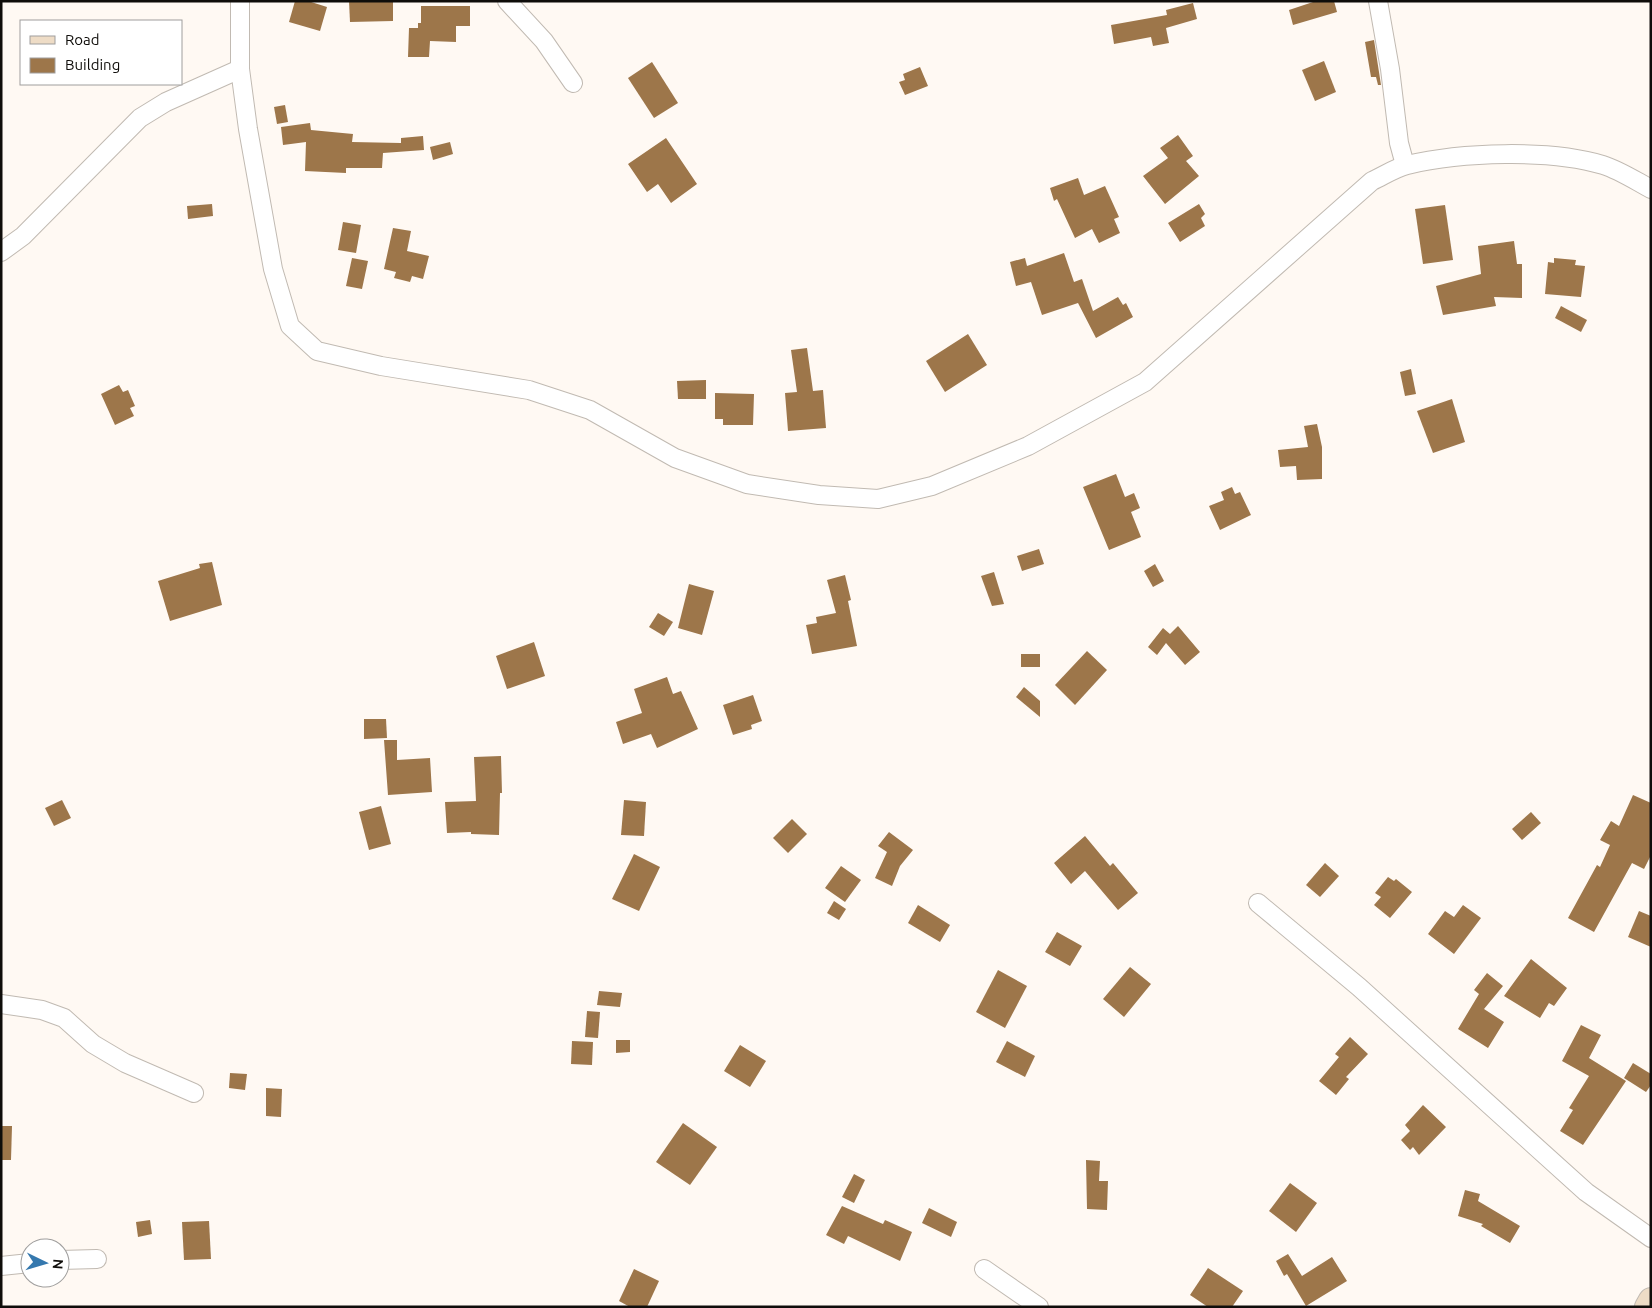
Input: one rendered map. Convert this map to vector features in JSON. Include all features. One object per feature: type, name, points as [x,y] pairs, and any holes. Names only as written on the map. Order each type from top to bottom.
[{"type":"main road","points":[[1647,1307],[1651,1300]]},
{"type":"street","points":[[240,1],[240,69],[273,269],[290,326],[317,351],[381,366],[529,390],[590,410],[674,458],[747,484],[819,495],[878,499],[932,486],[1028,446],[1145,382],[1372,181],[1405,165],[1442,159],[1486,156],[1564,156],[1605,166],[1651,189]]},
{"type":"street","points":[[507,1],[544,41],[573,84]]},
{"type":"street","points":[[1378,1],[1390,69],[1399,143],[1405,165]]},
{"type":"street","points":[[1,252],[23,236],[140,118],[166,102],[240,69]]},
{"type":"street","points":[[1258,903],[1359,987],[1586,1192],[1651,1238]]},
{"type":"street","points":[[1,1004],[42,1010],[64,1018],[93,1044],[125,1062],[194,1093]]},
{"type":"street","points":[[70,1260],[97,1259]]},
{"type":"street","points":[[1,1266],[20,1264]]},
{"type":"street","points":[[984,1269],[1039,1307]]},
{"type":"building","points":[[295,1],[308,1],[327,7],[320,31],[289,22]]},
{"type":"building","points":[[349,1],[393,1],[393,21],[350,22]]},
{"type":"building","points":[[1316,1],[1334,1],[1337,12],[1293,25],[1289,10]]},
{"type":"building","points":[[1193,3],[1197,19],[1166,28],[1169,43],[1153,46],[1151,37],[1114,44],[1111,25],[1167,15],[1166,10]]},
{"type":"building","points":[[421,6],[470,6],[470,26],[456,26],[456,42],[430,41],[429,57],[408,57],[409,28],[418,28],[418,23],[421,23]]},
{"type":"building","points":[[1374,40],[1381,85],[1378,85],[1376,77],[1371,77],[1365,42]]},
{"type":"building","points":[[1324,61],[1336,92],[1315,101],[1302,70]]},
{"type":"building","points":[[652,62],[678,103],[654,118],[628,78]]},
{"type":"building","points":[[920,67],[928,86],[905,95],[899,82],[905,80],[903,74]]},
{"type":"building","points":[[285,105],[288,122],[277,124],[274,107]]},
{"type":"building","points":[[310,123],[311,130],[353,134],[352,142],[401,143],[401,138],[423,136],[424,150],[383,153],[382,168],[346,168],[346,173],[305,171],[306,142],[283,145],[281,127]]},
{"type":"building","points":[[1178,135],[1193,156],[1186,161],[1199,176],[1165,204],[1143,176],[1168,158],[1160,148]]},
{"type":"building","points":[[666,138],[697,184],[671,203],[658,184],[647,192],[628,164]]},
{"type":"building","points":[[450,142],[453,154],[433,160],[430,147]]},
{"type":"building","points":[[1078,178],[1084,195],[1105,186],[1119,217],[1114,219],[1120,233],[1099,243],[1092,229],[1075,238],[1057,199],[1054,201],[1050,188]]},
{"type":"building","points":[[212,204],[213,216],[188,219],[187,206]]},
{"type":"building","points":[[1199,204],[1205,214],[1201,218],[1205,226],[1180,242],[1168,223]]},
{"type":"building","points":[[1445,205],[1453,260],[1423,264],[1415,209]]},
{"type":"building","points":[[343,222],[361,225],[356,253],[338,250]]},
{"type":"building","points":[[393,228],[411,231],[407,251],[429,256],[423,279],[412,276],[410,282],[394,278],[396,272],[384,269]]},
{"type":"building","points":[[1514,241],[1517,264],[1522,264],[1522,298],[1494,297],[1496,306],[1443,315],[1436,286],[1481,274],[1478,246]]},
{"type":"building","points":[[1064,253],[1074,282],[1082,279],[1093,311],[1118,297],[1123,305],[1126,303],[1133,317],[1096,338],[1078,303],[1042,315],[1031,282],[1016,286],[1010,262],[1025,258],[1027,266]]},
{"type":"building","points":[[352,258],[368,261],[362,289],[346,286]]},
{"type":"building","points":[[1554,258],[1576,260],[1575,265],[1585,266],[1581,297],[1545,294],[1548,262],[1554,263]]},
{"type":"building","points":[[1561,306],[1587,320],[1581,332],[1555,318]]},
{"type":"building","points":[[968,334],[987,365],[945,392],[926,361]]},
{"type":"building","points":[[807,348],[813,391],[823,390],[826,428],[788,431],[785,393],[797,392],[791,350]]},
{"type":"building","points":[[1411,369],[1416,394],[1405,396],[1400,372]]},
{"type":"building","points":[[706,380],[706,399],[678,399],[677,381]]},
{"type":"building","points":[[119,385],[123,392],[128,390],[135,406],[130,408],[134,416],[115,425],[101,394]]},
{"type":"building","points":[[715,393],[754,394],[753,425],[723,425],[723,419],[715,419]]},
{"type":"building","points":[[1452,399],[1465,442],[1433,453],[1417,411]]},
{"type":"building","points":[[1317,424],[1322,447],[1322,479],[1297,480],[1296,466],[1280,467],[1278,450],[1308,447],[1304,426]]},
{"type":"building","points":[[1116,474],[1125,497],[1134,493],[1140,508],[1131,512],[1141,537],[1109,550],[1083,487]]},
{"type":"building","points":[[1232,487],[1235,494],[1240,492],[1251,515],[1220,530],[1209,506],[1224,500],[1221,492]]},
{"type":"building","points":[[1039,549],[1044,564],[1022,571],[1017,556]]},
{"type":"building","points":[[212,562],[222,605],[170,621],[158,581],[200,568],[199,564]]},
{"type":"building","points":[[1155,564],[1164,581],[1153,587],[1144,571]]},
{"type":"building","points":[[994,572],[1004,604],[992,606],[981,576]]},
{"type":"building","points":[[845,575],[851,600],[848,601],[857,646],[812,654],[806,625],[817,623],[816,617],[836,613],[827,580]]},
{"type":"building","points":[[689,584],[714,591],[702,635],[678,628]]},
{"type":"building","points":[[658,613],[673,622],[664,636],[649,627]]},
{"type":"building","points":[[1178,626],[1200,652],[1185,665],[1166,643],[1157,655],[1148,647],[1163,628],[1170,634]]},
{"type":"building","points":[[534,642],[545,676],[507,689],[496,656]]},
{"type":"building","points":[[1087,651],[1107,670],[1075,705],[1055,685]]},
{"type":"building","points":[[1021,654],[1040,654],[1040,667],[1021,667]]},
{"type":"building","points":[[667,677],[673,694],[681,691],[698,729],[657,748],[651,734],[623,744],[616,722],[642,713],[634,689]]},
{"type":"building","points":[[1024,687],[1040,701],[1040,717],[1016,697]]},
{"type":"building","points":[[753,695],[762,721],[751,725],[752,729],[733,735],[723,705]]},
{"type":"building","points":[[364,719],[386,719],[387,738],[364,739]]},
{"type":"building","points":[[384,740],[397,740],[397,760],[430,758],[432,792],[388,795]]},
{"type":"building","points":[[501,756],[502,793],[500,793],[499,835],[471,834],[471,832],[447,833],[445,802],[476,801],[474,757]]},
{"type":"building","points":[[1633,795],[1651,803],[1651,855],[1644,869],[1632,863],[1594,932],[1568,918],[1597,865],[1600,867],[1610,845],[1600,840],[1611,821],[1619,826]]},
{"type":"building","points":[[62,800],[71,818],[54,826],[45,808]]},
{"type":"building","points":[[624,800],[646,802],[644,836],[621,835]]},
{"type":"building","points":[[381,806],[391,844],[369,850],[359,812]]},
{"type":"building","points":[[1531,812],[1541,823],[1522,840],[1512,829]]},
{"type":"building","points":[[792,819],[807,834],[788,853],[773,838]]},
{"type":"building","points":[[889,832],[913,850],[900,866],[892,886],[875,878],[887,852],[878,846]]},
{"type":"building","points":[[1085,836],[1110,866],[1113,863],[1138,893],[1118,910],[1085,871],[1071,884],[1054,863]]},
{"type":"building","points":[[634,854],[660,867],[639,911],[612,899]]},
{"type":"building","points":[[1325,863],[1339,876],[1320,897],[1306,885]]},
{"type":"building","points":[[841,866],[861,880],[845,902],[825,888]]},
{"type":"building","points":[[1388,877],[1394,881],[1396,879],[1412,892],[1390,918],[1374,905],[1381,897],[1375,893]]},
{"type":"building","points":[[834,901],[846,909],[839,920],[827,913]]},
{"type":"building","points":[[918,905],[950,925],[940,942],[908,923]]},
{"type":"building","points":[[1463,905],[1481,918],[1454,954],[1428,934],[1445,911],[1454,917]]},
{"type":"building","points":[[1639,911],[1651,916],[1651,947],[1628,937]]},
{"type":"building","points":[[1057,932],[1082,946],[1070,966],[1045,952]]},
{"type":"building","points":[[1531,959],[1567,988],[1554,1006],[1549,1003],[1540,1018],[1504,996]]},
{"type":"building","points":[[1130,967],[1151,984],[1124,1017],[1103,999]]},
{"type":"building","points":[[998,970],[1027,986],[1005,1028],[976,1012]]},
{"type":"building","points":[[1487,973],[1503,986],[1484,1009],[1504,1022],[1488,1048],[1458,1029],[1479,994],[1474,990]]},
{"type":"building","points":[[599,991],[622,993],[620,1007],[597,1005]]},
{"type":"building","points":[[587,1011],[600,1012],[598,1038],[585,1037]]},
{"type":"building","points":[[1581,1025],[1601,1035],[1589,1058],[1626,1081],[1583,1145],[1560,1131],[1573,1110],[1569,1108],[1589,1076],[1562,1061]]},
{"type":"building","points":[[1350,1037],[1368,1054],[1346,1077],[1349,1079],[1336,1095],[1319,1081],[1339,1057],[1335,1054]]},
{"type":"building","points":[[616,1040],[630,1040],[630,1052],[616,1053]]},
{"type":"building","points":[[572,1041],[593,1042],[592,1065],[571,1064]]},
{"type":"building","points":[[1007,1041],[1035,1056],[1025,1077],[996,1062]]},
{"type":"building","points":[[740,1045],[766,1061],[750,1087],[724,1071]]},
{"type":"building","points":[[1633,1063],[1651,1074],[1651,1085],[1646,1092],[1624,1078]]},
{"type":"building","points":[[230,1073],[247,1074],[245,1090],[229,1088]]},
{"type":"building","points":[[266,1088],[282,1089],[281,1117],[266,1116]]},
{"type":"building","points":[[1423,1105],[1446,1127],[1419,1155],[1413,1147],[1410,1150],[1401,1140],[1410,1131],[1405,1125]]},
{"type":"building","points":[[683,1123],[717,1147],[690,1185],[656,1162]]},
{"type":"building","points":[[1,1126],[12,1126],[11,1160],[1,1160]]},
{"type":"building","points":[[1086,1160],[1100,1161],[1099,1181],[1108,1181],[1107,1210],[1087,1209]]},
{"type":"building","points":[[854,1174],[865,1180],[854,1203],[842,1197]]},
{"type":"building","points":[[1290,1183],[1317,1203],[1296,1232],[1269,1211]]},
{"type":"building","points":[[1465,1190],[1480,1194],[1478,1201],[1520,1226],[1510,1243],[1481,1226],[1483,1224],[1458,1216]]},
{"type":"building","points":[[842,1206],[883,1224],[885,1220],[912,1232],[900,1261],[848,1236],[844,1244],[826,1235]]},
{"type":"building","points":[[929,1208],[957,1222],[951,1237],[922,1223]]},
{"type":"building","points":[[150,1220],[152,1234],[138,1237],[136,1222]]},
{"type":"building","points":[[209,1221],[211,1259],[184,1260],[182,1222]]},
{"type":"building","points":[[1288,1254],[1302,1276],[1332,1257],[1347,1281],[1306,1306],[1287,1274],[1284,1276],[1276,1261]]},
{"type":"building","points":[[1208,1268],[1243,1291],[1232,1307],[1208,1307],[1190,1295]]},
{"type":"building","points":[[634,1269],[659,1281],[647,1307],[630,1307],[619,1301]]}]
